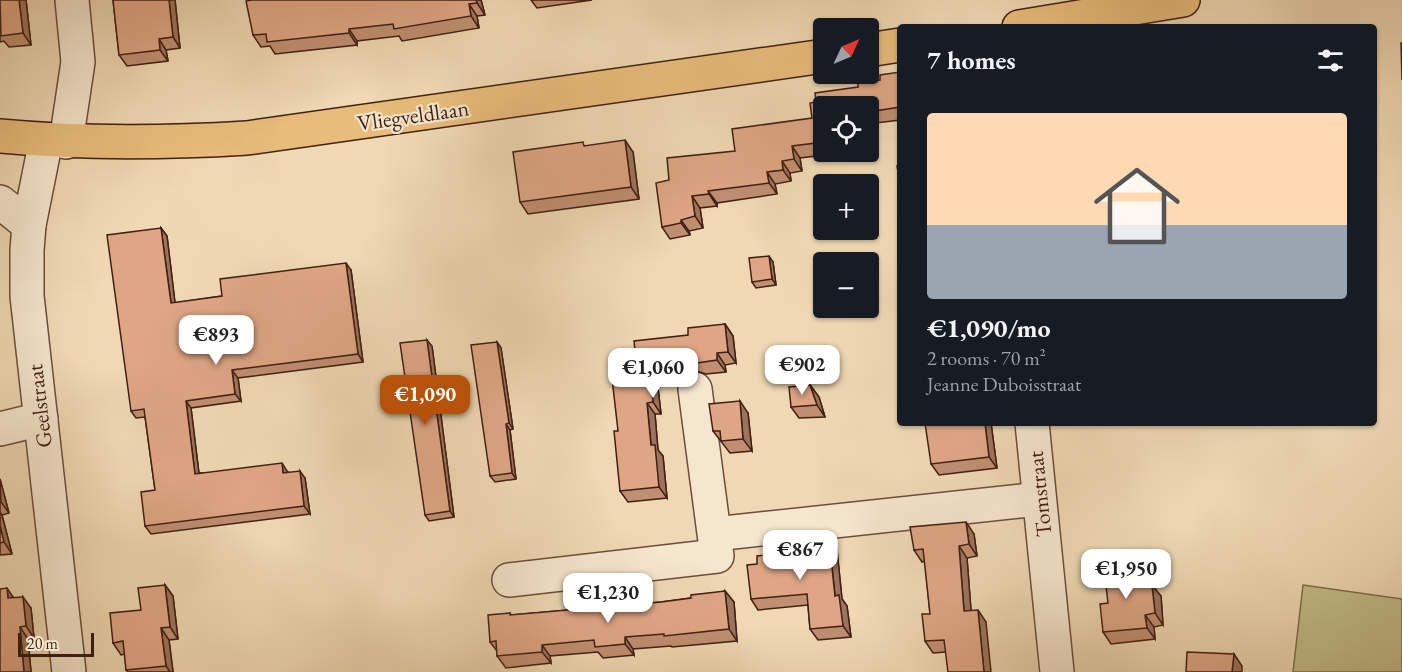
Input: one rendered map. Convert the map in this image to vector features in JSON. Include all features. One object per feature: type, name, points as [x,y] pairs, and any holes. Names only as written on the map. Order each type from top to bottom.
[{"type":"main road","points":[[1039,24],[1183,0]]},
{"type":"main road","points":[[879,48],[897,45]]},
{"type":"main road","name":"Vliegveldlaan","points":[[0,136],[56,141],[155,143],[248,138],[813,58]]},
{"type":"street","name":"Geelstraat","points":[[69,672],[27,296],[27,250],[29,225],[78,62],[72,0]]},
{"type":"street","points":[[0,202],[29,225]]},
{"type":"street","points":[[509,580],[717,556],[695,389]]},
{"type":"street","points":[[0,429],[41,419]]},
{"type":"street","name":"Tomstraat","points":[[1032,426],[1057,672]]},
{"type":"street","points":[[715,534],[1040,499]]},
{"type":"shaded area","points":[[1303,585],[1402,599],[1402,672],[1293,672]]},
{"type":"building","points":[[0,0],[19,0],[23,33],[1,36]]},
{"type":"building","points":[[113,0],[169,0],[173,37],[159,39],[160,50],[119,55]]},
{"type":"building","points":[[476,0],[477,3],[469,4],[471,16],[394,29],[393,24],[349,29],[349,33],[267,42],[266,34],[253,35],[246,1]]},
{"type":"building","points":[[897,72],[897,107],[879,110],[879,96],[815,96],[815,93],[858,87],[858,84],[879,84],[880,75]]},
{"type":"building","points":[[813,102],[813,143],[792,146],[794,159],[782,161],[783,170],[767,172],[769,183],[708,191],[709,194],[692,196],[695,216],[681,220],[681,223],[662,227],[656,183],[669,180],[667,158],[735,151],[732,129],[812,118],[810,103]]},
{"type":"building","points":[[625,140],[631,187],[520,202],[513,152],[583,142],[584,146]]},
{"type":"building","points":[[161,228],[171,303],[222,296],[220,279],[346,263],[358,354],[232,370],[235,394],[186,401],[195,474],[282,463],[283,473],[300,471],[304,506],[145,526],[141,492],[155,490],[144,409],[131,411],[107,235]]},
{"type":"building","points":[[769,256],[772,279],[752,282],[749,258]]},
{"type":"building","points":[[725,324],[728,352],[717,353],[717,360],[697,363],[685,359],[673,365],[649,367],[653,402],[647,403],[651,445],[655,445],[659,487],[620,491],[614,431],[618,431],[612,378],[618,377],[617,371],[637,368],[634,341],[688,335],[688,328]]},
{"type":"building","points":[[427,340],[450,511],[425,515],[400,343]]},
{"type":"building","points":[[497,342],[509,423],[506,424],[512,473],[490,476],[471,345]]},
{"type":"building","points":[[810,385],[817,405],[791,407],[789,387]]},
{"type":"building","points":[[740,401],[743,439],[721,441],[720,431],[713,431],[709,404]]},
{"type":"building","points":[[925,426],[985,426],[989,457],[931,464]]},
{"type":"building","points":[[966,522],[969,544],[959,546],[964,611],[978,610],[984,672],[948,672],[944,640],[925,641],[922,614],[930,614],[923,549],[914,550],[910,527]]},
{"type":"building","points":[[0,526],[4,542],[0,543]]},
{"type":"building","points":[[829,539],[835,596],[839,595],[843,626],[810,629],[807,594],[751,599],[747,565],[757,564],[757,556],[807,551],[806,542]]},
{"type":"building","points":[[1141,565],[1143,586],[1152,585],[1155,613],[1145,615],[1147,628],[1103,632],[1100,604],[1108,603],[1104,569]]},
{"type":"building","points":[[165,585],[170,627],[161,628],[166,666],[126,670],[123,641],[113,643],[110,613],[141,610],[138,588]]},
{"type":"building","points":[[7,588],[8,598],[23,597],[26,626],[20,627],[24,672],[0,672],[0,589]]},
{"type":"building","points":[[725,591],[729,629],[664,636],[664,634],[625,637],[625,644],[595,647],[594,640],[542,645],[542,652],[497,656],[496,641],[490,642],[488,615],[661,602],[691,598],[691,595]]},
{"type":"building","points":[[1187,652],[1234,654],[1232,672],[1186,672]]}]
